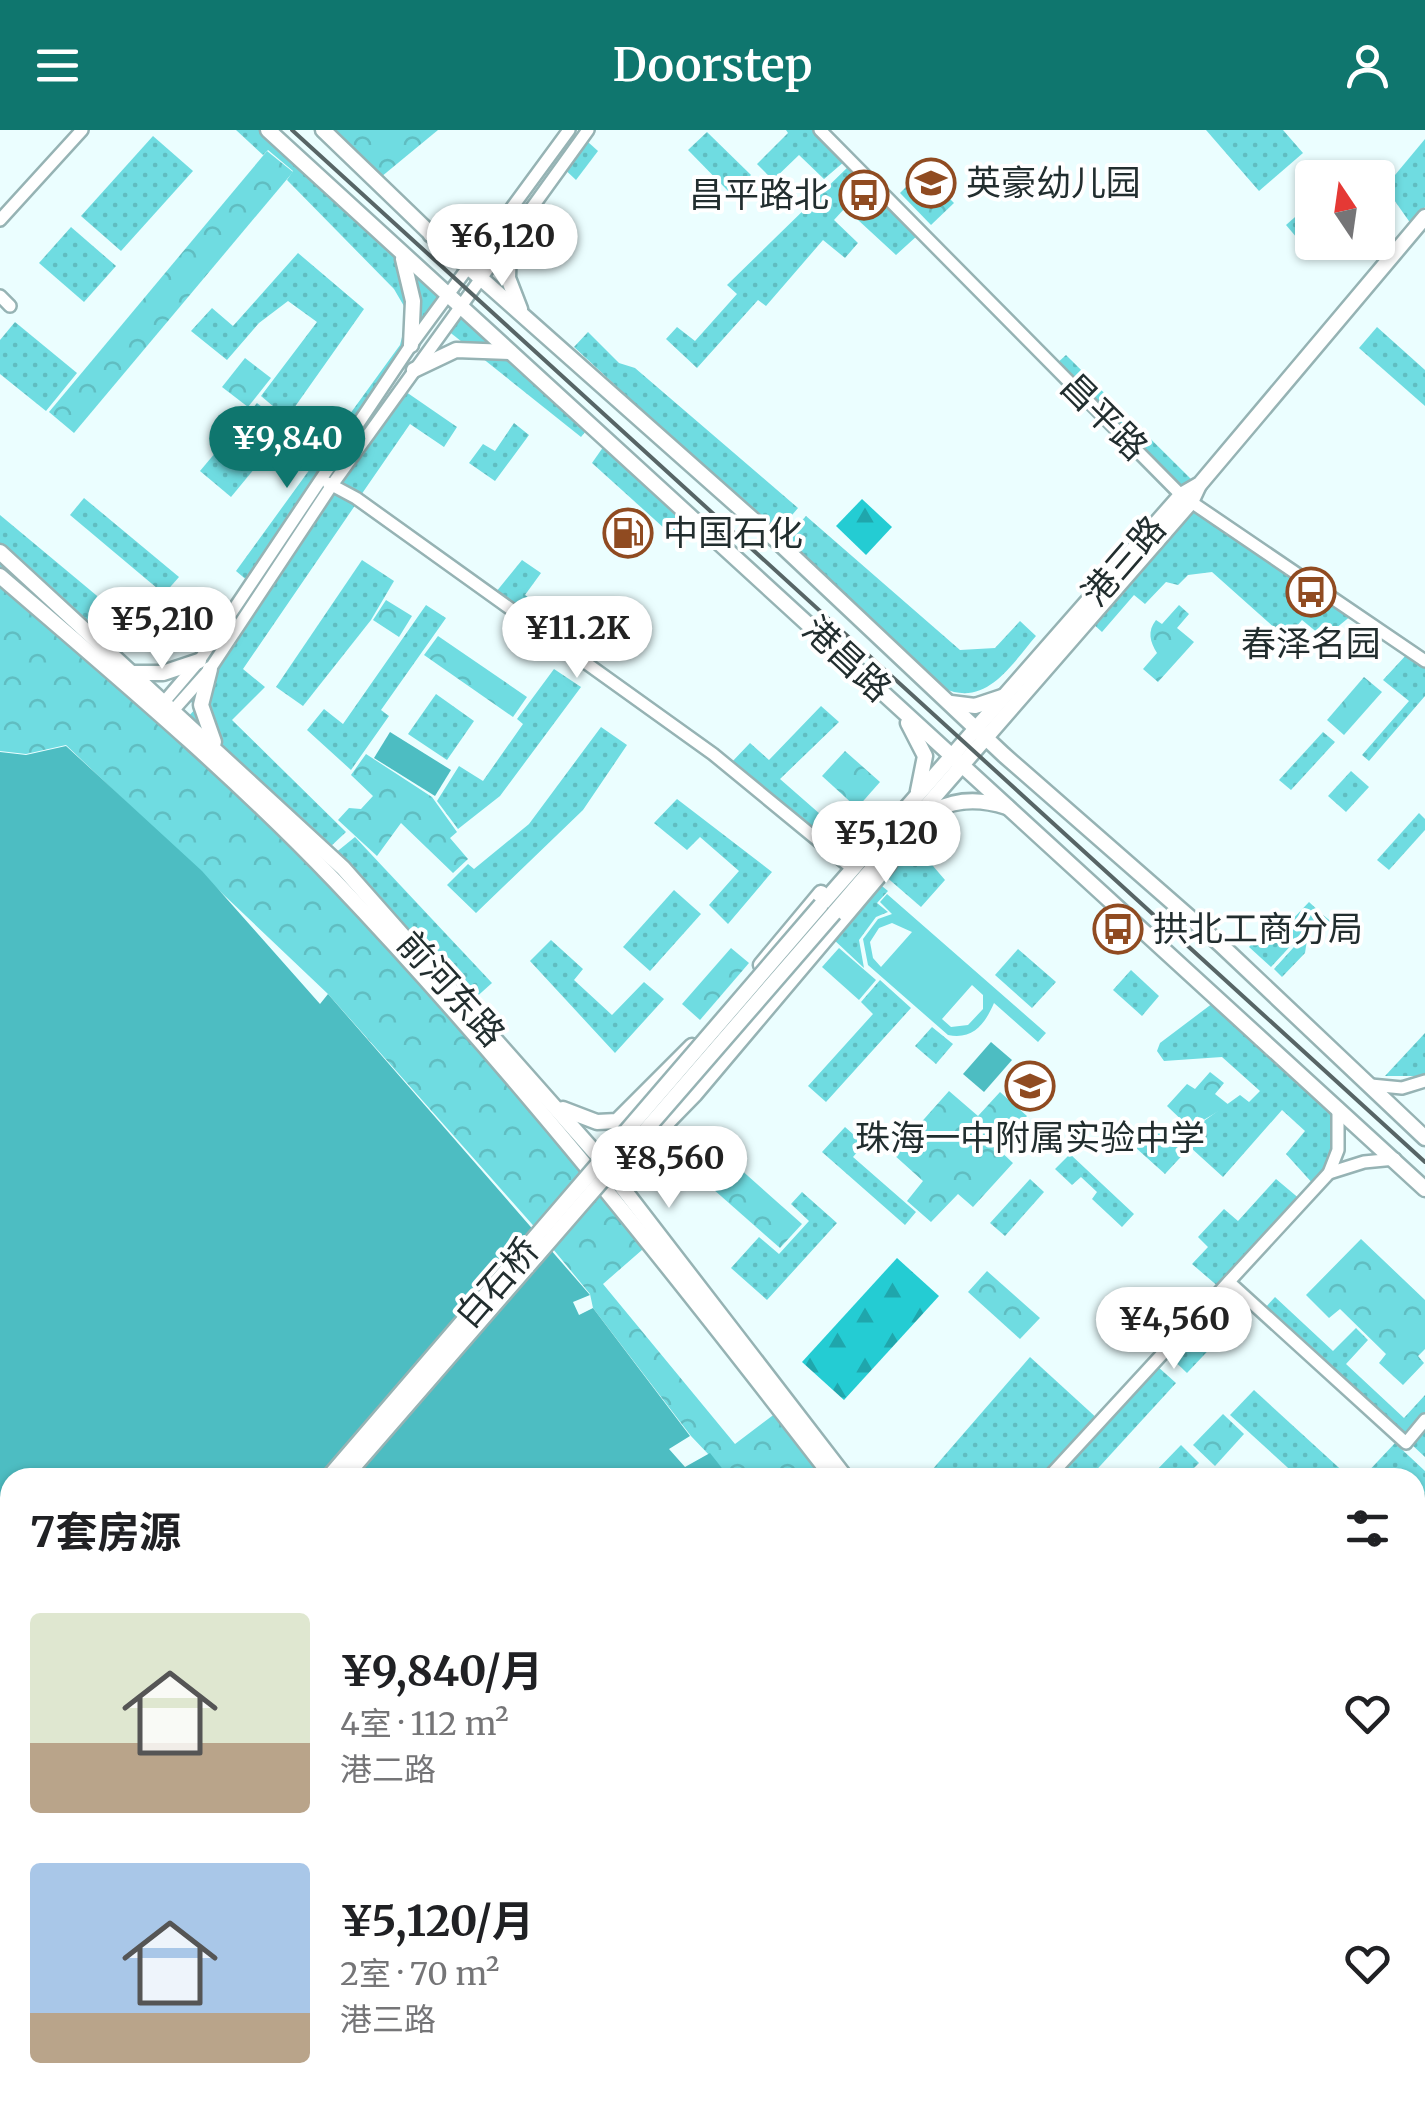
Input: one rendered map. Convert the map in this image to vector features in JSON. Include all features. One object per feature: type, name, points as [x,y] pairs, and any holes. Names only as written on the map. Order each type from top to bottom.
[{"type":"main road","name":"港昌路","points":[[268,130],[403,259],[511,352],[1425,1189]]},
{"type":"main road","name":"港昌路","points":[[323,130],[430,234],[1220,944],[1425,1138]]},
{"type":"main road","points":[[981,733],[1200,484],[1425,217]]},
{"type":"main road","points":[[430,234],[472,236],[504,222]]},
{"type":"main road","points":[[509,244],[508,278],[522,314]]},
{"type":"main road","points":[[403,259],[413,301],[411,345]]},
{"type":"main road","points":[[414,370],[456,350],[511,352]]},
{"type":"main road","name":"港三路","points":[[899,828],[914,801],[957,760],[1011,690],[1186,498]]},
{"type":"main road","name":"前河东路","points":[[0,552],[133,673],[333,879],[488,1048],[609,1192],[825,1468]]},
{"type":"main road","name":"前河东路","points":[[0,576],[219,752],[329,854],[614,1176],[838,1468]]},
{"type":"main road","points":[[133,673],[163,673],[204,665],[201,704],[219,752]]},
{"type":"main road","points":[[948,702],[985,705],[1011,690]]},
{"type":"main road","points":[[897,705],[925,756],[914,801]]},
{"type":"main road","points":[[828,909],[957,760]]},
{"type":"main road","points":[[554,1104],[601,1122],[617,1121],[848,864],[899,828],[954,802],[974,799],[1012,809]]},
{"type":"main road","points":[[614,1176],[694,1094],[889,864],[899,828]]},
{"type":"main road","name":"白石桥","points":[[337,1468],[828,909]]},
{"type":"main road","name":"白石桥","points":[[353,1468],[828,909]]},
{"type":"street","points":[[0,220],[82,130]]},
{"type":"street","points":[[165,710],[204,665],[326,482],[411,345],[569,130]]},
{"type":"street","points":[[326,482],[461,310],[588,130]]},
{"type":"street","name":"昌平路","points":[[820,130],[1186,498],[1425,661]]},
{"type":"street","points":[[326,482],[356,498],[713,754],[848,864]]},
{"type":"street","points":[[1365,1082],[1392,1089],[1425,1081]]},
{"type":"street","points":[[1057,1468],[1330,1173],[1338,1155],[1338,1108]]},
{"type":"street","points":[[1330,1173],[1364,1162],[1394,1159]]},
{"type":"street","points":[[1230,1282],[1406,1443],[1425,1420]]},
{"type":"green space","points":[[236,130],[266,130],[451,302],[249,582],[236,571],[400,345],[408,313],[394,289],[287,180],[293,171],[268,150],[263,155]]},
{"type":"green space","points":[[332,130],[438,130],[381,177]]},
{"type":"green space","points":[[786,130],[817,130],[845,161],[824,179],[799,155],[773,180],[757,164],[788,133]]},
{"type":"green space","points":[[1206,130],[1283,130],[1303,153],[1259,191]]},
{"type":"green space","points":[[707,132],[751,175],[731,194],[688,150]]},
{"type":"green space","points":[[579,134],[598,151],[576,180],[558,163]]},
{"type":"green space","points":[[153,136],[193,171],[121,251],[81,216]]},
{"type":"green space","points":[[1425,139],[1425,207],[1411,224],[1395,201],[1395,175]]},
{"type":"green space","points":[[267,151],[293,172],[74,433],[49,412]]},
{"type":"green space","points":[[850,165],[918,235],[896,255],[845,208],[834,220],[858,243],[845,258],[823,240],[766,306],[758,300],[697,368],[666,339],[677,327],[695,341],[737,294],[727,285]]},
{"type":"green space","points":[[922,171],[954,203],[931,225],[900,193]]},
{"type":"green space","points":[[1295,217],[1295,236],[1286,225]]},
{"type":"green space","points":[[71,227],[116,266],[84,302],[39,263]]},
{"type":"green space","points":[[298,253],[364,309],[287,418],[261,396],[317,322],[288,301],[259,323],[227,360],[191,331],[212,308],[233,326]]},
{"type":"green space","points":[[456,309],[590,426],[581,437],[442,326]]},
{"type":"green space","points":[[15,322],[77,373],[46,411],[0,374],[0,340]]},
{"type":"green space","points":[[1377,327],[1425,370],[1425,406],[1359,348]]},
{"type":"green space","points":[[588,332],[619,363],[635,368],[798,508],[776,534],[574,347]]},
{"type":"green space","points":[[1066,355],[1196,484],[1182,491],[1055,365]]},
{"type":"green space","points":[[245,358],[271,378],[248,407],[222,387]]},
{"type":"green space","points":[[396,385],[457,427],[444,447],[410,424],[361,495],[331,476]]},
{"type":"green space","points":[[257,403],[288,428],[231,497],[200,471]]},
{"type":"green space","points":[[514,423],[529,435],[495,481],[469,463],[483,444],[495,451]]},
{"type":"green space","points":[[606,443],[691,519],[675,538],[592,463]]},
{"type":"green space","points":[[323,483],[356,504],[243,669],[265,687],[232,720],[346,832],[329,848],[187,718],[197,707],[178,691]]},
{"type":"green space","points":[[84,498],[179,577],[164,594],[70,515]]},
{"type":"green space","points":[[862,499],[892,527],[866,555],[836,526]]},
{"type":"green space","points":[[1192,506],[1352,615],[1324,638],[1302,620],[1286,638],[1212,572],[1188,575],[1178,585],[1166,582],[1145,604],[1134,595],[1102,632],[1091,622]]},
{"type":"green space","points":[[0,515],[108,605],[88,630],[0,550]]},
{"type":"green space","points":[[806,516],[960,650],[995,648],[1020,621],[1036,636],[1007,670],[985,688],[958,693],[943,688],[783,541]]},
{"type":"green space","points":[[0,555],[327,855],[485,1023],[658,1236],[603,1284],[735,1444],[788,1404],[837,1468],[721,1468],[691,1436],[593,1308],[590,1294],[539,1232],[328,994],[66,745],[26,754],[0,751]]},
{"type":"green space","points":[[362,560],[394,581],[371,620],[303,706],[276,687]]},
{"type":"green space","points":[[522,560],[541,573],[525,595],[585,637],[575,650],[496,592]]},
{"type":"green space","points":[[386,600],[412,616],[399,637],[373,620]]},
{"type":"green space","points":[[426,605],[446,618],[381,710],[389,716],[351,770],[307,730],[324,709],[343,724]]},
{"type":"green space","points":[[1179,605],[1189,614],[1177,628],[1194,642],[1158,682],[1143,669],[1157,653],[1151,641],[1151,628],[1156,620],[1162,624]]},
{"type":"green space","points":[[438,636],[527,697],[513,717],[424,655]]},
{"type":"green space","points":[[1408,653],[1425,665],[1425,696],[1369,761],[1362,755],[1409,701],[1383,680]]},
{"type":"green space","points":[[554,669],[581,687],[500,796],[458,829],[437,801],[459,766],[483,781],[523,724],[517,719]]},
{"type":"green space","points":[[1364,677],[1382,692],[1344,735],[1327,720]]},
{"type":"green space","points":[[436,694],[474,721],[447,760],[408,734]]},
{"type":"green space","points":[[821,706],[839,722],[780,779],[860,849],[847,861],[730,764],[750,743],[769,760]]},
{"type":"green space","points":[[601,727],[627,745],[583,810],[476,913],[447,885],[468,864],[474,869],[529,824]]},
{"type":"green space","points":[[1323,732],[1335,742],[1291,790],[1279,780]]},
{"type":"green space","points":[[845,751],[880,782],[857,808],[822,776]]},
{"type":"green space","points":[[366,754],[432,797],[457,832],[450,838],[468,859],[453,873],[401,823],[377,856],[338,820],[349,808],[361,809],[373,796],[351,775]]},
{"type":"green space","points":[[1351,771],[1369,787],[1346,812],[1328,796]]},
{"type":"green space","points":[[677,799],[772,872],[728,924],[709,905],[739,871],[700,837],[687,850],[654,823]]},
{"type":"green space","points":[[1419,813],[1425,819],[1425,830],[1389,870],[1377,860]]},
{"type":"green space","points":[[913,828],[930,845],[927,859],[945,880],[921,907],[884,875]]},
{"type":"green space","points":[[355,837],[492,983],[473,1000],[334,854]]},
{"type":"green space","points":[[877,882],[888,891],[877,903],[888,912],[876,917],[859,940],[864,968],[832,938]]},
{"type":"green space","points":[[674,890],[701,914],[650,971],[623,947]]},
{"type":"green space","points":[[887,894],[1046,1033],[1038,1042],[994,1003],[977,1029],[964,1035],[948,1035],[868,965],[863,939],[878,919],[892,914],[880,902]],"holes":[[[892,923],[912,932],[881,967],[873,958],[870,942],[879,928]],[[972,985],[983,995],[983,1009],[968,1025],[951,1027],[942,1019]]]},
{"type":"green space","points":[[1309,902],[1321,913],[1271,967],[1249,947],[1258,937],[1268,945]]},
{"type":"green space","points":[[1323,915],[1333,923],[1320,923],[1308,933],[1305,953],[1282,977],[1274,969]]},
{"type":"green space","points":[[551,940],[583,969],[574,980],[612,1015],[644,982],[664,999],[615,1053],[530,961]]},
{"type":"green space","points":[[731,948],[749,963],[700,1020],[682,1004]]},
{"type":"green space","points":[[839,948],[876,980],[859,1000],[822,967]]},
{"type":"green space","points":[[1018,949],[1056,982],[1032,1008],[995,975]]},
{"type":"green space","points":[[1131,970],[1159,996],[1142,1016],[1113,990]]},
{"type":"green space","points":[[880,980],[911,1008],[826,1102],[808,1086],[873,1014],[861,1002]]},
{"type":"green space","points":[[1217,1000],[1336,1108],[1336,1155],[1315,1186],[1286,1154],[1305,1131],[1282,1110],[1223,1177],[1190,1147],[1165,1174],[1136,1148],[1157,1122],[1172,1135],[1182,1124],[1190,1131],[1240,1095],[1249,1102],[1260,1091],[1222,1057],[1164,1061],[1157,1051],[1160,1043]]},
{"type":"green space","points":[[932,1027],[953,1044],[936,1064],[915,1046]]},
{"type":"green space","points":[[1425,1033],[1425,1076],[1385,1076]]},
{"type":"green space","points":[[1210,1072],[1224,1083],[1215,1094],[1229,1105],[1190,1128],[1167,1106],[1187,1084],[1195,1089]]},
{"type":"green space","points":[[949,1091],[978,1116],[1000,1092],[1027,1116],[998,1149],[1013,1163],[973,1207],[958,1194],[931,1222],[907,1201],[923,1181],[893,1154]]},
{"type":"green space","points":[[845,1127],[864,1144],[853,1157],[916,1212],[905,1225],[822,1152]]},
{"type":"green space","points":[[721,1152],[802,1224],[780,1248],[713,1189],[714,1160]]},
{"type":"green space","points":[[1070,1154],[1134,1214],[1122,1227],[1092,1199],[1097,1192],[1081,1177],[1072,1185],[1055,1169]]},
{"type":"green space","points":[[1030,1179],[1044,1192],[1005,1236],[990,1223]]},
{"type":"green space","points":[[1276,1179],[1301,1200],[1220,1288],[1192,1264],[1208,1247],[1198,1237],[1224,1209],[1238,1221]]},
{"type":"green space","points":[[802,1192],[837,1223],[767,1300],[731,1268],[759,1237],[779,1254],[809,1221],[791,1204]]},
{"type":"green space","points":[[1361,1239],[1425,1300],[1425,1349],[1418,1356],[1424,1363],[1403,1385],[1379,1363],[1386,1354],[1340,1309],[1329,1318],[1306,1295]]},
{"type":"green space","points":[[897,1258],[939,1296],[844,1400],[802,1362]]},
{"type":"green space","points":[[987,1271],[1040,1318],[1020,1339],[968,1292]]},
{"type":"green space","points":[[1230,1287],[1250,1306],[1187,1373],[1167,1354]]},
{"type":"green space","points":[[1275,1297],[1333,1351],[1356,1328],[1368,1340],[1346,1364],[1404,1418],[1425,1395],[1425,1457],[1265,1308]]},
{"type":"green space","points":[[1030,1357],[1100,1421],[1056,1468],[934,1468]]},
{"type":"green space","points":[[1157,1366],[1176,1383],[1098,1468],[1062,1468]]},
{"type":"green space","points":[[1254,1390],[1339,1468],[1288,1468],[1230,1415]]},
{"type":"green space","points":[[1223,1414],[1244,1434],[1215,1466],[1193,1445]]},
{"type":"green space","points":[[1395,1443],[1422,1468],[1371,1468]]},
{"type":"green space","points":[[1181,1445],[1199,1463],[1194,1468],[1159,1468]]},
{"type":"shaded area","points":[[390,732],[451,770],[435,796],[374,758]]},
{"type":"shaded area","points":[[66,746],[202,871],[320,1004],[328,994],[590,1295],[573,1302],[579,1315],[593,1308],[690,1436],[669,1449],[685,1467],[710,1453],[722,1468],[0,1468],[0,752],[26,755]]},
{"type":"shaded area","points":[[991,1042],[1012,1060],[984,1092],[963,1074]]},
{"type":"railway","points":[[292,130],[1425,1162]]},
{"type":"place","name":"英豪幼儿园","points":[[931,183]]},
{"type":"place","name":"昌平路北","points":[[864,195]]},
{"type":"place","name":"中国石化","points":[[628,533]]},
{"type":"place","name":"春泽名园","points":[[1311,592]]},
{"type":"place","name":"拱北工商分局","points":[[1118,929]]},
{"type":"place","name":"珠海一中附属实验中学","points":[[1030,1086]]}]
